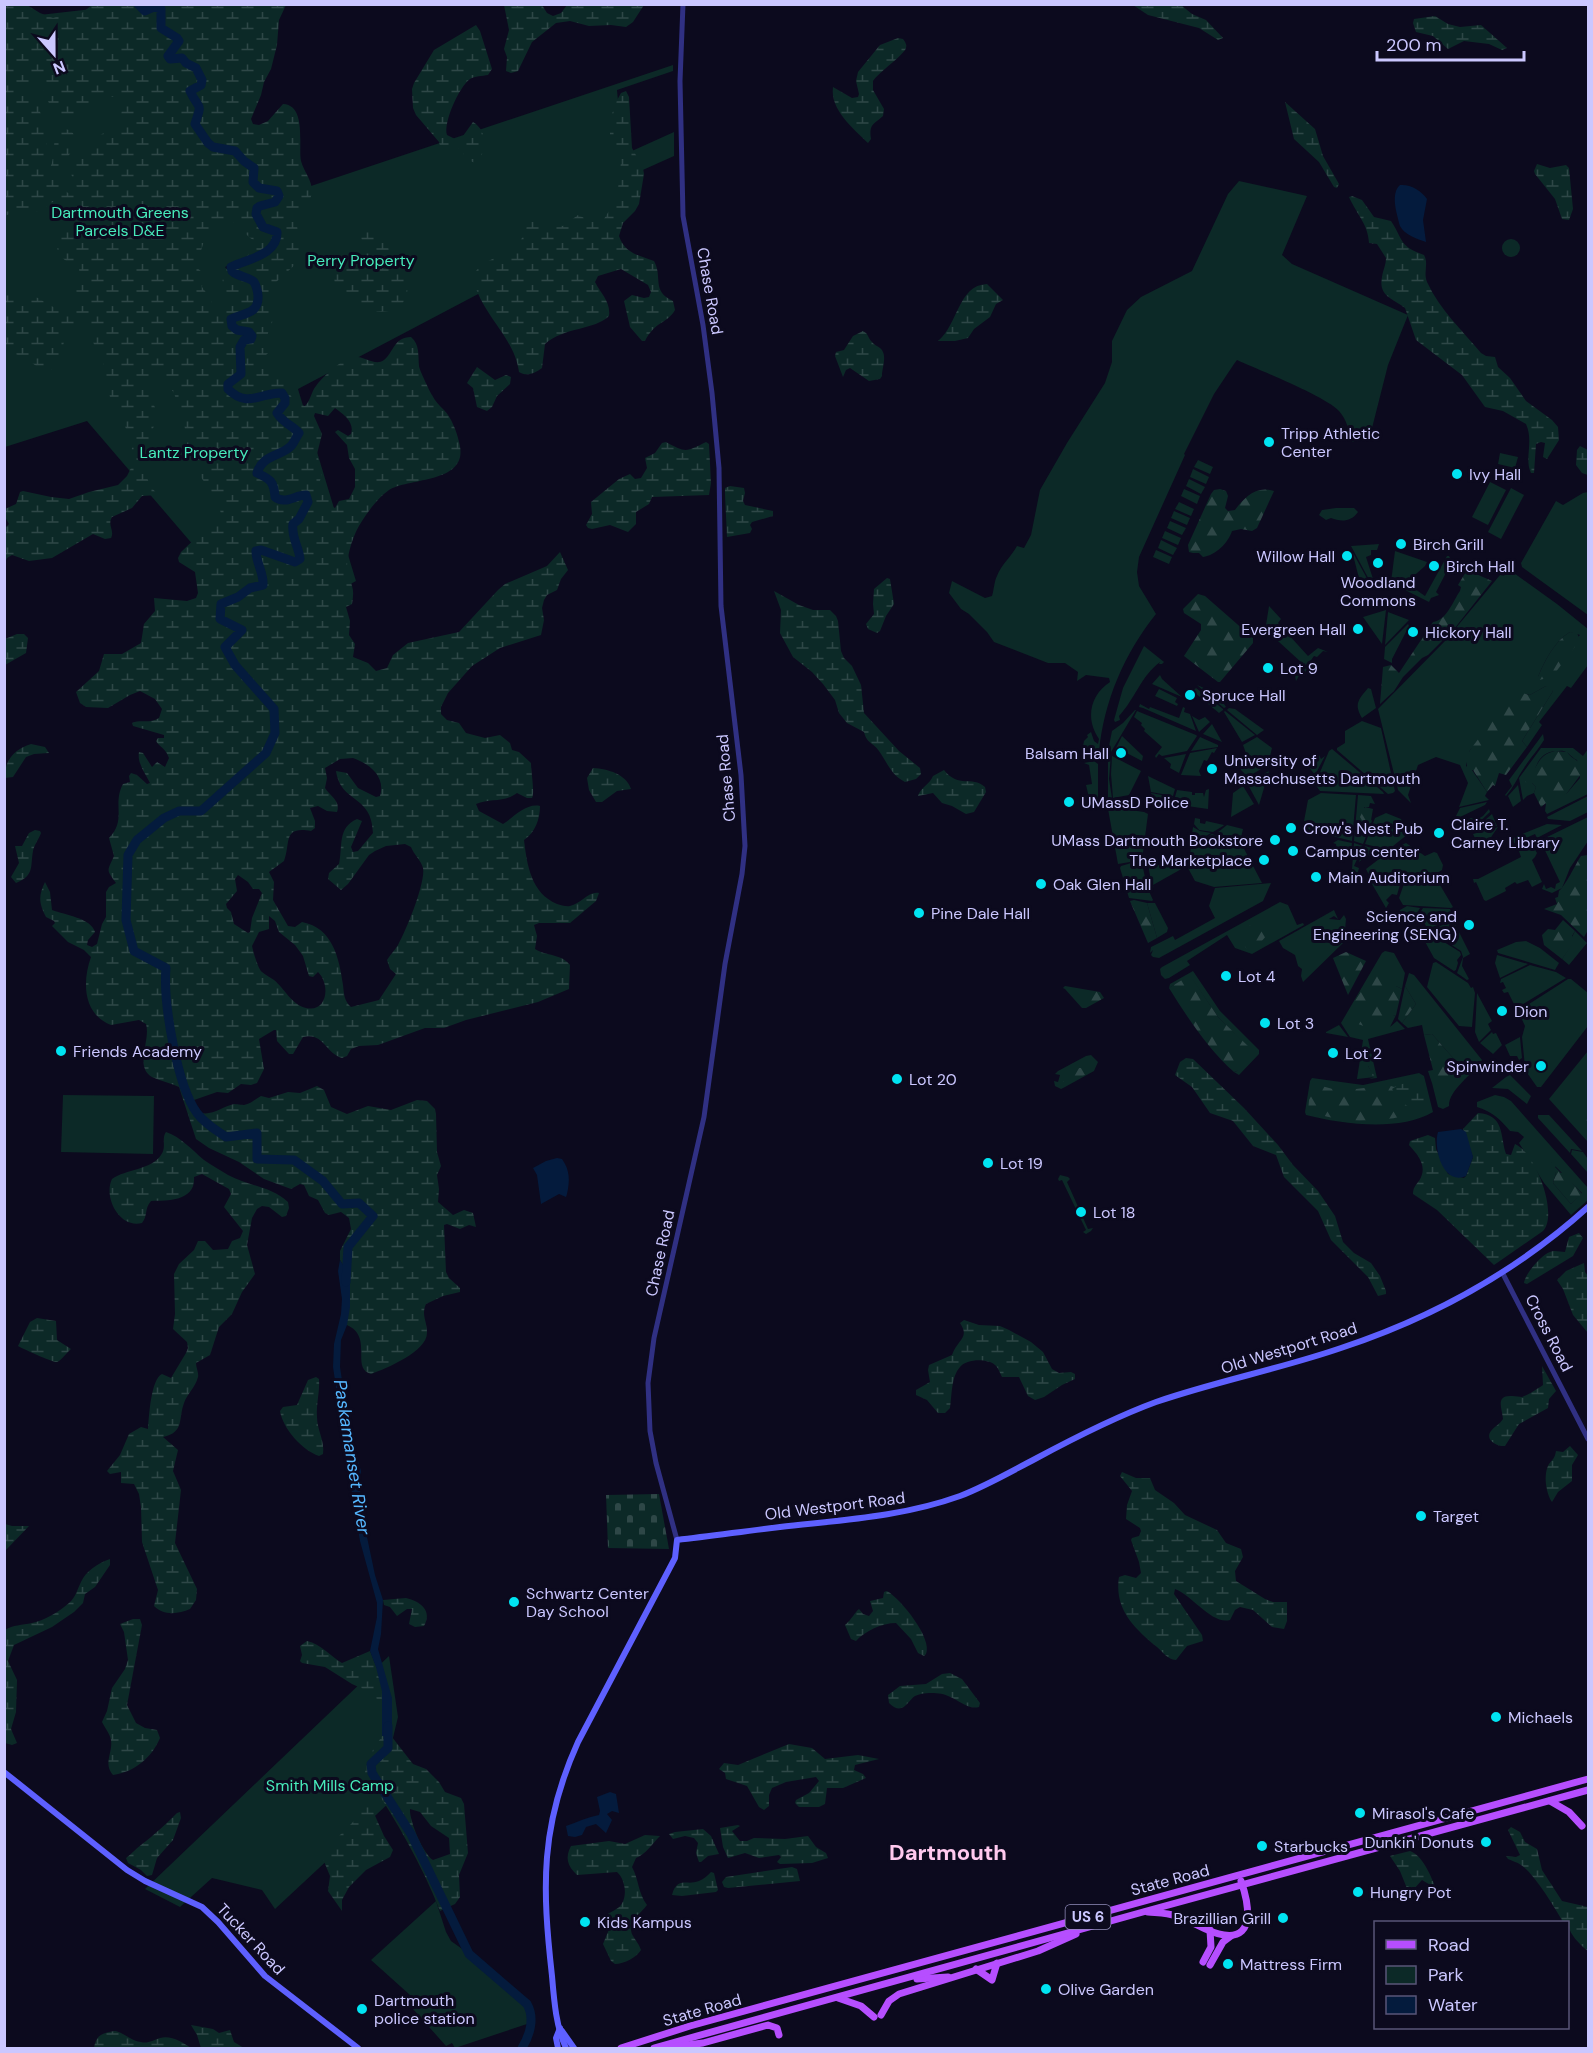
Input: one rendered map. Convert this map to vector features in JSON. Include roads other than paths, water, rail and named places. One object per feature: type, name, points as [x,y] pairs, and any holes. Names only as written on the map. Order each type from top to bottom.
[{"type":"main road","name":"Old Westport Road","points":[[677,1540],[867,1518],[913,1510],[978,1489],[1104,1424],[1154,1403],[1338,1349],[1378,1335],[1456,1299],[1543,1244],[1588,1207]]},
{"type":"main road","points":[[566,2049],[553,1990],[545,1905],[546,1854],[553,1812],[578,1742],[675,1558],[677,1540]]},
{"type":"main road","name":"Tucker Road","points":[[4,1772],[127,1870],[145,1881],[202,1907],[265,1976],[358,2049]]},
{"type":"main road","name":"State Road","points":[[621,2049],[690,2026],[1588,1779]]},
{"type":"main road","name":"State Road","points":[[654,2049],[1588,1790]]},
{"type":"main road","points":[[1550,1801],[1569,1812],[1582,1826]]},
{"type":"main road","points":[[1210,1930],[1211,1947],[1207,1964],[1222,1942],[1244,1928],[1249,1915],[1238,1875]]},
{"type":"main road","points":[[1143,1912],[1177,1916],[1224,1935],[1232,1935]]},
{"type":"main road","points":[[836,1998],[861,2006],[877,2016],[895,1996],[1048,1947],[1095,1925]]},
{"type":"main road","points":[[976,1969],[992,1980],[997,1963]]},
{"type":"main road","points":[[903,1979],[956,1976]]},
{"type":"main road","points":[[664,2049],[698,2044],[768,2025],[777,2028],[779,2035]]},
{"type":"main road","points":[[558,2049],[556,2038],[560,2028]]},
{"type":"main road","points":[[560,2028],[574,2049]]},
{"type":"street","name":"Chase Road","points":[[677,1540],[650,1431],[648,1383],[654,1338],[704,1117],[725,964],[745,846],[741,775],[721,606],[720,496],[714,417],[706,347],[683,216],[680,71],[683,4]]},
{"type":"street","name":"Cross Road","points":[[1502,1272],[1588,1439]]},
{"type":"water","points":[[1400,185],[1415,188],[1427,199],[1423,220],[1426,242],[1408,234],[1400,226],[1395,194]]},
{"type":"water","points":[[1461,1129],[1466,1132],[1473,1157],[1466,1176],[1458,1178],[1451,1176],[1442,1164],[1437,1139],[1438,1132]]},
{"type":"water","points":[[557,1158],[562,1159],[568,1171],[569,1185],[566,1197],[559,1194],[541,1204],[537,1175],[533,1168]]},
{"type":"water","points":[[340,1260],[350,1284],[350,1307],[347,1325],[341,1340],[340,1367],[350,1433],[361,1471],[360,1490],[363,1518],[375,1575],[383,1600],[378,1649],[392,1698],[392,1737],[382,1736],[382,1691],[370,1651],[377,1617],[377,1603],[360,1541],[349,1475],[351,1460],[342,1427],[333,1367],[334,1344],[342,1299],[338,1271]]},
{"type":"water","points":[[610,1792],[616,1794],[619,1813],[612,1811],[607,1814],[612,1820],[606,1833],[596,1824],[586,1827],[582,1835],[568,1836],[566,1826],[599,1815],[597,1797]]},
{"type":"waterway","name":"Paskamanset River","points":[[138,4],[145,11],[154,7],[161,9],[161,28],[179,41],[168,56],[170,59],[182,58],[196,68],[202,80],[201,85],[190,91],[199,106],[195,124],[208,143],[213,147],[235,151],[254,168],[253,182],[259,188],[277,191],[279,196],[275,202],[257,208],[256,214],[263,227],[277,232],[272,246],[260,255],[231,267],[235,273],[254,282],[258,302],[253,310],[231,319],[232,326],[237,330],[249,332],[252,336],[251,339],[244,340],[240,347],[241,374],[228,384],[228,389],[235,395],[248,399],[282,393],[285,403],[277,413],[299,433],[287,450],[263,462],[257,473],[270,481],[274,487],[275,497],[286,500],[306,495],[308,502],[299,519],[293,524],[300,559],[295,562],[261,550],[256,551],[263,585],[250,588],[238,597],[221,604],[220,619],[242,630],[225,647],[235,665],[274,709],[275,733],[266,753],[201,811],[179,811],[164,818],[137,840],[128,855],[126,920],[134,951],[166,968],[167,1001],[173,1043],[183,1084],[200,1117],[226,1137],[257,1133],[257,1159],[294,1160],[323,1181],[342,1204],[359,1203],[373,1216],[348,1247],[346,1282]]},
{"type":"waterway","name":"Paskamanset River","points":[[388,1726],[388,1748],[371,1764],[372,1773],[411,1834],[469,1954],[527,2004],[531,2015],[530,2026],[522,2048]]},
{"type":"place","name":"Tripp Athletic Center","points":[[1269,442]]},
{"type":"place","name":"Ivy Hall","points":[[1457,474]]},
{"type":"place","name":"Birch Grill","points":[[1401,544]]},
{"type":"place","name":"Willow Hall","points":[[1347,556]]},
{"type":"place","name":"Woodland Commons","points":[[1378,563]]},
{"type":"place","name":"Birch Hall","points":[[1434,566]]},
{"type":"place","name":"Evergreen Hall","points":[[1358,629]]},
{"type":"place","name":"Hickory Hall","points":[[1413,632]]},
{"type":"place","name":"Lot 9","points":[[1268,668]]},
{"type":"place","name":"Spruce Hall","points":[[1190,695]]},
{"type":"place","name":"Balsam Hall","points":[[1121,753]]},
{"type":"place","name":"University of Massachusetts Dartmouth","points":[[1212,769]]},
{"type":"place","name":"UMassD Police","points":[[1069,802]]},
{"type":"place","name":"Crow's Nest Pub","points":[[1291,828]]},
{"type":"place","name":"Claire T. Carney Library","points":[[1439,833]]},
{"type":"place","name":"UMass Dartmouth Bookstore","points":[[1275,840]]},
{"type":"place","name":"Campus center","points":[[1293,851]]},
{"type":"place","name":"The Marketplace","points":[[1264,860]]},
{"type":"place","name":"Main Auditorium","points":[[1316,877]]},
{"type":"place","name":"Oak Glen Hall","points":[[1041,884]]},
{"type":"place","name":"Pine Dale Hall","points":[[919,913]]},
{"type":"place","name":"Science and Engineering (SENG)","points":[[1469,925]]},
{"type":"place","name":"Lot 4","points":[[1226,976]]},
{"type":"place","name":"Dion","points":[[1502,1011]]},
{"type":"place","name":"Lot 3","points":[[1265,1023]]},
{"type":"place","name":"Friends Academy","points":[[61,1051]]},
{"type":"place","name":"Lot 2","points":[[1333,1053]]},
{"type":"place","name":"Spinwinder","points":[[1541,1066]]},
{"type":"place","name":"Lot 20","points":[[897,1079]]},
{"type":"place","name":"Lot 19","points":[[988,1163]]},
{"type":"place","name":"Lot 18","points":[[1081,1212]]},
{"type":"place","name":"Target","points":[[1421,1516]]},
{"type":"place","name":"Schwartz Center Day School","points":[[514,1602]]},
{"type":"place","name":"Michaels","points":[[1496,1717]]},
{"type":"place","name":"Mirasol's Cafe","points":[[1360,1813]]},
{"type":"place","name":"Dunkin' Donuts","points":[[1486,1842]]},
{"type":"place","name":"Starbucks","points":[[1262,1846]]},
{"type":"place","name":"Hungry Pot","points":[[1358,1892]]},
{"type":"place","name":"Brazillian Grill","points":[[1283,1918]]},
{"type":"place","name":"Kids Kampus","points":[[585,1922]]},
{"type":"place","name":"Mattress Firm","points":[[1228,1964]]},
{"type":"place","name":"Olive Garden","points":[[1046,1989]]},
{"type":"place","name":"Dartmouth police station","points":[[362,2009]]},
{"type":"district","name":"Dartmouth","points":[[948,1852]]},
{"type":"park label","name":"Dartmouth Greens Parcels D&E","points":[[120,221]]},
{"type":"park label","name":"Perry Property","points":[[361,260]]},
{"type":"park label","name":"Lantz Property","points":[[194,452]]},
{"type":"park label","name":"Smith Mills Camp","points":[[330,1785]]}]
